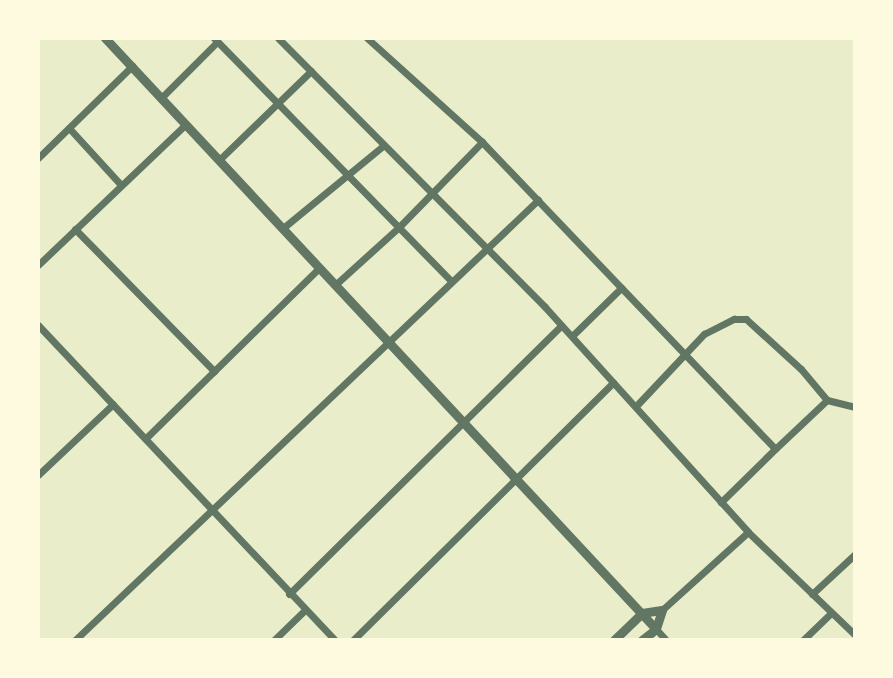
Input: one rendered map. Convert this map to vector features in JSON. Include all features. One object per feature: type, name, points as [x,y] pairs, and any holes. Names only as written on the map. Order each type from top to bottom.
[{"type":"street","points":[[105,38],[666,640]]},
{"type":"street","points":[[278,38],[572,336],[748,532],[855,635]]},
{"type":"street","points":[[367,38],[482,142],[775,449]]},
{"type":"street","points":[[161,98],[216,40],[451,281]]},
{"type":"street","points":[[38,158],[132,66]]},
{"type":"street","points":[[219,160],[311,71]]},
{"type":"street","points":[[38,265],[186,124]]},
{"type":"street","points":[[69,128],[121,185]]},
{"type":"street","points":[[335,285],[432,195],[482,142]]},
{"type":"street","points":[[283,228],[383,146]]},
{"type":"street","points":[[75,640],[538,200]]},
{"type":"street","points":[[75,229],[214,371]]},
{"type":"street","points":[[146,438],[319,268]]},
{"type":"street","points":[[572,336],[621,288]]},
{"type":"street","points":[[637,405],[685,354],[716,327],[734,319],[746,319],[801,369],[827,400],[855,407]]},
{"type":"street","points":[[38,325],[335,640]]},
{"type":"street","points":[[289,594],[561,326]]},
{"type":"street","points":[[353,640],[613,383]]},
{"type":"street","points":[[721,502],[827,400]]},
{"type":"street","points":[[38,475],[113,404]]},
{"type":"street","points":[[642,640],[656,629],[662,610],[748,532]]},
{"type":"street","points":[[812,594],[855,554]]},
{"type":"street","points":[[274,640],[305,610]]},
{"type":"street","points":[[614,640],[642,613],[662,610]]},
{"type":"street","points":[[803,640],[831,613]]}]
